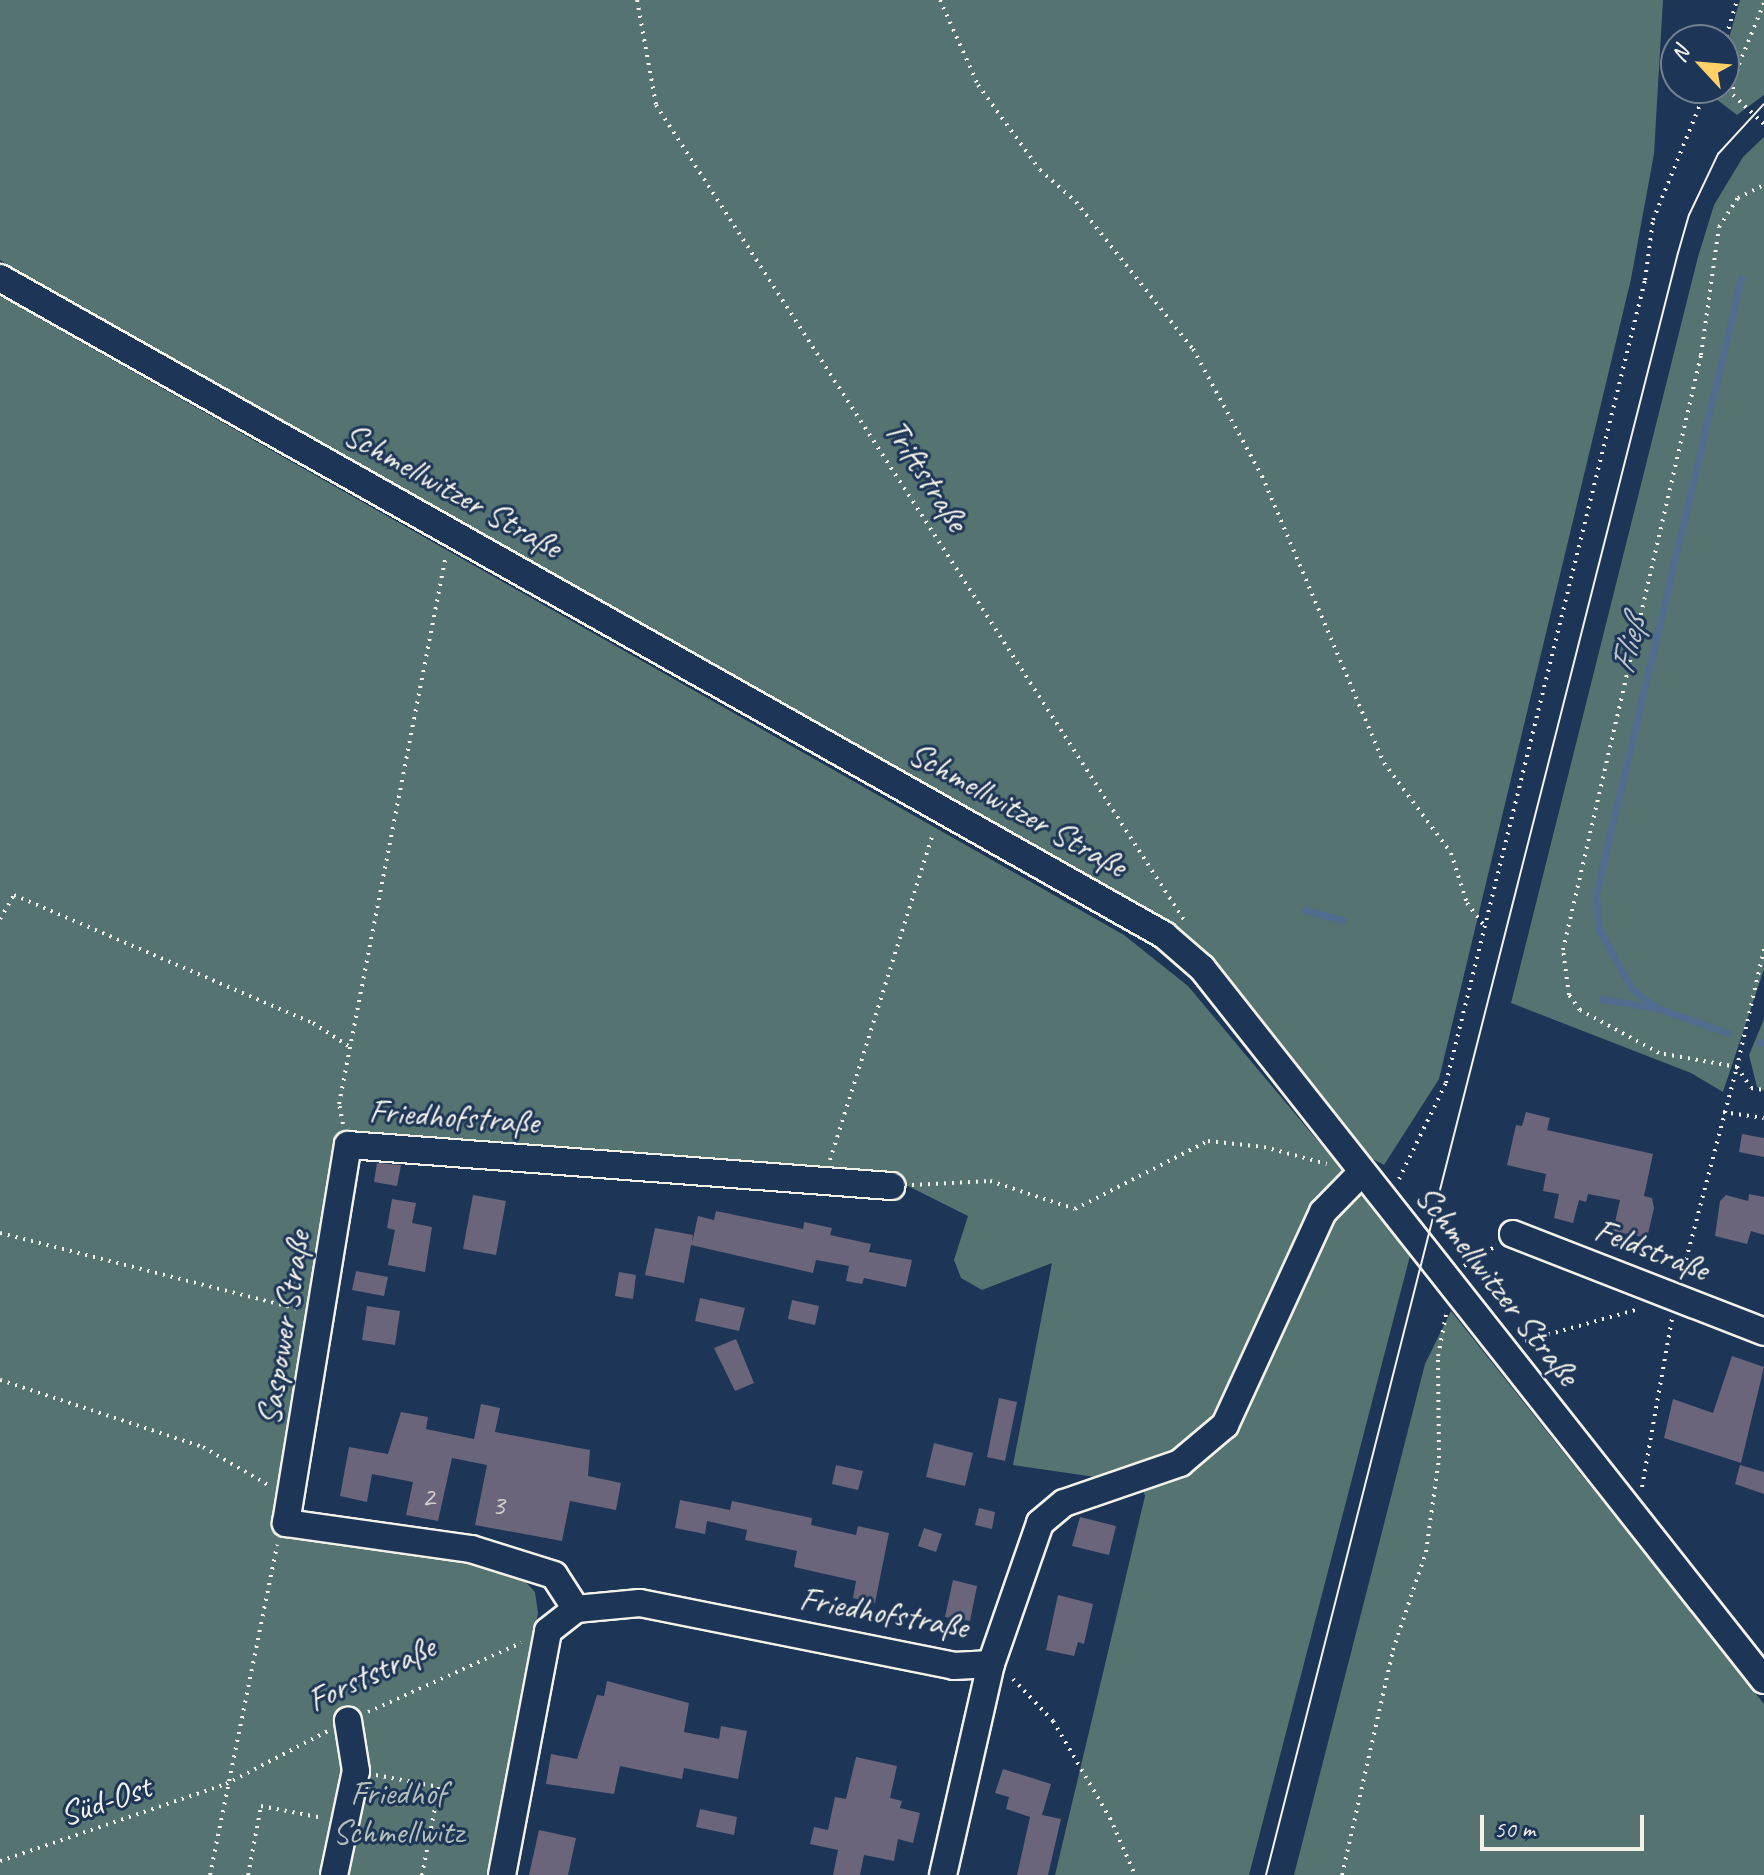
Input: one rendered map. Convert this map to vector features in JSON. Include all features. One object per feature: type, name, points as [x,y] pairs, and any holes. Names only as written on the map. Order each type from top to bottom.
[{"type":"street","name":"Schmellwitzer Straße","points":[[0,278],[1151,926],[1202,968],[1764,1680]]},
{"type":"street","name":"Friedhofstraße","points":[[348,1145],[824,1177],[891,1186]]},
{"type":"street","name":"Saspower Straße","points":[[288,1511],[323,1315],[348,1145]]},
{"type":"street","name":"Friedhofstraße","points":[[576,1609],[640,1603],[954,1666],[991,1664],[1040,1523],[1064,1503],[1180,1463],[1225,1425],[1323,1212],[1361,1173]]},
{"type":"street","name":"Feldstraße","points":[[1513,1234],[1764,1332]]},
{"type":"street","points":[[288,1511],[471,1549],[554,1575],[576,1609],[548,1631],[502,1875]]},
{"type":"street","points":[[943,1875],[991,1664]]},
{"type":"street","points":[[334,1875],[356,1771],[348,1721]]},
{"type":"path","name":"Triftstraße","points":[[637,0],[656,105],[1181,908],[1202,968]]},
{"type":"path","points":[[940,0],[987,98],[1040,170],[1076,202],[1193,349],[1262,476],[1384,763],[1451,853],[1467,903],[1485,927]]},
{"type":"path","points":[[1730,24],[1737,0]]},
{"type":"path","points":[[1764,3],[1733,79],[1733,95],[1764,124]]},
{"type":"path","points":[[1387,1200],[1421,1145],[1446,1083],[1645,280],[1653,220],[1700,104]]},
{"type":"path","points":[[1764,185],[1738,198],[1719,227],[1701,355],[1563,950],[1569,995],[1580,1010],[1659,1053],[1737,1067],[1751,1088],[1764,1090]]},
{"type":"path","points":[[348,1145],[339,1104],[451,530]]},
{"type":"path","points":[[824,1177],[941,807]]},
{"type":"path","points":[[0,919],[14,895],[313,1023],[350,1047]]},
{"type":"path","points":[[1636,1519],[1676,1297],[1737,1067],[1764,949]]},
{"type":"path","points":[[1723,1112],[1764,1118]]},
{"type":"path","points":[[891,1186],[990,1181],[1075,1209],[1208,1141],[1264,1147],[1361,1173]]},
{"type":"path","points":[[0,1233],[323,1315]]},
{"type":"path","points":[[1342,1875],[1393,1650],[1426,1552],[1439,1458],[1442,1321],[1452,1287],[1513,1234]]},
{"type":"path","points":[[1498,1344],[1563,1332],[1676,1297]]},
{"type":"path","points":[[0,1380],[203,1447],[288,1511],[270,1563],[210,1875]]},
{"type":"path","name":"Forststraße","points":[[226,1784],[348,1721],[548,1631]]},
{"type":"path","points":[[991,1664],[1022,1685],[1053,1721],[1110,1818],[1135,1875]]},
{"type":"path","points":[[356,1771],[439,1787],[422,1875]]},
{"type":"path","name":"Süd-Ost","points":[[0,1861],[226,1784]]},
{"type":"path","points":[[248,1875],[261,1806],[345,1822]]},
{"type":"green space","points":[[0,0],[1663,0],[1654,154],[1631,279],[1439,1079],[1384,1165],[1365,1155],[1217,966],[1128,898],[0,260]]},
{"type":"green space","points":[[1740,0],[1764,0],[1764,95],[1737,115],[1723,104],[1740,104],[1740,24],[1733,24]]},
{"type":"green space","points":[[1764,137],[1764,969],[1723,1092],[1691,1073],[1511,1003],[1698,257],[1714,205],[1743,157]]},
{"type":"green space","name":"Friedhof Schmellwitz","points":[[0,296],[1124,935],[1188,986],[1411,1252],[1249,1875],[1055,1875],[1145,1496],[1138,1472],[1095,1477],[1013,1465],[1052,1263],[982,1290],[961,1278],[954,1260],[968,1216],[878,1171],[344,1130],[276,1529],[472,1563],[522,1578],[535,1592],[538,1613],[491,1875],[0,1875]]},
{"type":"green space","points":[[1764,1019],[1764,1091],[1757,1087],[1749,1055]]},
{"type":"green space","points":[[1451,1311],[1764,1704],[1764,1875],[1294,1875],[1425,1364]]},
{"type":"building","points":[[1526,1112],[1550,1118],[1547,1130],[1653,1154],[1644,1196],[1652,1198],[1654,1208],[1647,1238],[1613,1231],[1620,1200],[1588,1194],[1586,1202],[1579,1200],[1573,1223],[1554,1218],[1559,1194],[1543,1191],[1546,1174],[1507,1165],[1516,1125],[1522,1126]]},
{"type":"building","points":[[1742,1134],[1764,1138],[1764,1157],[1739,1152]]},
{"type":"building","points":[[377,1163],[401,1165],[397,1186],[374,1182]]},
{"type":"building","points":[[1749,1194],[1764,1197],[1764,1235],[1751,1231],[1747,1244],[1715,1236],[1720,1201],[1726,1195],[1748,1201]]},
{"type":"building","points":[[473,1195],[506,1201],[496,1255],[463,1249]]},
{"type":"building","points":[[392,1199],[416,1203],[412,1223],[432,1227],[425,1272],[388,1265],[395,1230],[387,1228]]},
{"type":"building","points":[[716,1211],[803,1229],[804,1222],[832,1228],[830,1235],[871,1244],[869,1252],[912,1260],[906,1287],[864,1278],[862,1284],[846,1281],[849,1266],[816,1260],[813,1273],[691,1245],[684,1283],[645,1275],[655,1228],[693,1235],[692,1243],[698,1216],[714,1220]]},
{"type":"building","points":[[356,1271],[388,1277],[384,1296],[352,1290]]},
{"type":"building","points":[[619,1272],[636,1275],[633,1299],[615,1296]]},
{"type":"building","points":[[700,1298],[745,1308],[739,1331],[695,1321]]},
{"type":"building","points":[[792,1300],[819,1306],[815,1325],[788,1319]]},
{"type":"building","points":[[367,1306],[400,1311],[395,1345],[362,1340]]},
{"type":"building","points":[[736,1339],[754,1383],[735,1391],[714,1348]]},
{"type":"building","points":[[1732,1356],[1764,1367],[1741,1463],[1664,1438],[1673,1399],[1713,1413]]},
{"type":"building","points":[[999,1398],[1017,1402],[1005,1461],[987,1457]]},
{"type":"building","points":[[481,1404],[500,1408],[495,1432],[590,1450],[588,1476],[621,1483],[616,1510],[570,1501],[562,1541],[475,1525],[487,1465],[452,1458],[438,1521],[406,1515],[413,1482],[372,1474],[367,1502],[340,1496],[349,1447],[388,1454],[401,1412],[428,1417],[426,1429],[474,1439]]},
{"type":"building","points":[[934,1443],[973,1453],[965,1486],[926,1477]]},
{"type":"building","points":[[836,1465],[863,1471],[858,1490],[832,1484]]},
{"type":"building","points":[[1740,1465],[1764,1472],[1764,1494],[1735,1484]]},
{"type":"building","points":[[680,1500],[730,1510],[732,1501],[812,1518],[811,1525],[856,1535],[858,1526],[889,1533],[875,1603],[853,1598],[856,1581],[794,1567],[797,1551],[745,1540],[747,1530],[707,1521],[705,1534],[675,1528]]},
{"type":"building","points":[[979,1508],[995,1512],[992,1529],[975,1525]]},
{"type":"building","points":[[1080,1517],[1116,1526],[1109,1555],[1072,1546]]},
{"type":"building","points":[[924,1528],[942,1534],[936,1552],[918,1546]]},
{"type":"building","points":[[953,1580],[977,1586],[970,1621],[945,1617]]},
{"type":"building","points":[[1058,1595],[1093,1604],[1084,1644],[1078,1642],[1074,1656],[1046,1650]]},
{"type":"building","points":[[607,1681],[689,1703],[684,1732],[719,1739],[721,1726],[747,1731],[738,1779],[684,1768],[682,1779],[620,1766],[614,1794],[546,1784],[551,1754],[577,1759],[597,1695],[604,1696]]},
{"type":"building","points":[[856,1757],[897,1766],[890,1798],[902,1801],[900,1808],[920,1813],[913,1843],[898,1839],[894,1861],[864,1855],[860,1875],[833,1875],[838,1850],[810,1844],[814,1827],[828,1830],[835,1797],[846,1799]]},
{"type":"building","points":[[1003,1769],[1051,1784],[1042,1815],[1061,1819],[1048,1875],[1017,1875],[1030,1817],[1006,1809],[1009,1797],[995,1793]]},
{"type":"building","points":[[700,1809],[737,1817],[734,1835],[696,1827]]},
{"type":"building","points":[[539,1830],[576,1838],[568,1875],[529,1875]]},
{"type":"waterway","name":"Fließ","points":[[1728,1033],[1657,1008],[1632,989],[1599,930],[1596,894],[1741,278]]},
{"type":"waterway","name":"Fließ","points":[[1305,910],[1343,920]]},
{"type":"waterway","name":"Fließ","points":[[1602,999],[1655,1008]]},
{"type":"waterway","name":"Fließ","points":[[1760,1042],[1764,1043]]},
{"type":"tram line","points":[[1266,1875],[1678,253],[1689,215],[1718,154],[1764,104]]}]
